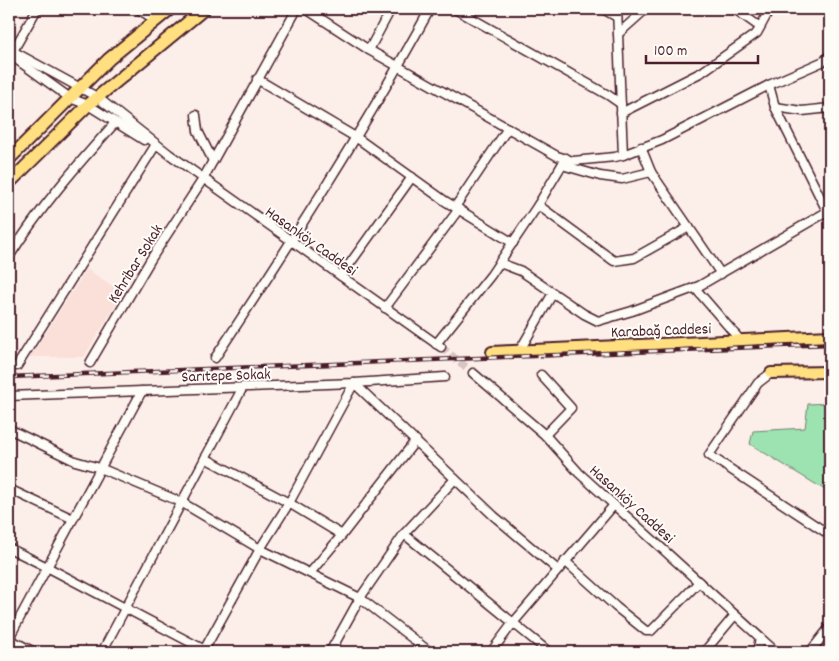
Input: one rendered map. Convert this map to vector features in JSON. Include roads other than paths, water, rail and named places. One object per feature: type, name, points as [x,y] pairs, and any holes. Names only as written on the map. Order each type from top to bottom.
[{"type":"highway","points":[[9,159],[109,59],[170,9]]},
{"type":"highway","points":[[9,183],[88,105],[204,9]]},
{"type":"main road","name":"Karabağ Caddesi","points":[[492,352],[830,336]]},
{"type":"main road","points":[[771,373],[830,372]]},
{"type":"street","points":[[10,53],[37,9]]},
{"type":"street","points":[[138,9],[156,20]]},
{"type":"street","name":"Kehribar Sokak","points":[[90,363],[152,259],[203,179],[298,9]]},
{"type":"street","points":[[306,9],[369,50],[557,156],[564,162],[600,176],[622,179],[651,172]]},
{"type":"street","points":[[369,50],[391,9]]},
{"type":"street","points":[[215,358],[292,242],[357,138],[430,9]]},
{"type":"street","points":[[455,9],[466,11],[621,104]]},
{"type":"street","points":[[602,9],[617,13],[623,155]]},
{"type":"street","points":[[618,34],[646,9]]},
{"type":"street","points":[[741,9],[739,12],[760,27]]},
{"type":"street","points":[[621,113],[702,72],[756,33],[770,9]]},
{"type":"street","points":[[10,53],[29,70],[70,98],[88,105],[169,154]]},
{"type":"street","points":[[10,53],[97,97],[169,154]]},
{"type":"street","points":[[769,85],[775,107],[829,213],[695,288],[632,311],[598,320],[584,314],[521,271],[500,263],[564,162],[623,155],[662,140],[769,85],[824,61],[830,55]]},
{"type":"street","points":[[257,80],[357,138],[457,208],[513,244]]},
{"type":"street","points":[[775,107],[802,111],[830,108]]},
{"type":"street","points":[[196,115],[198,130],[213,161]]},
{"type":"street","points":[[9,257],[22,236],[73,169],[115,123]]},
{"type":"street","points":[[385,308],[457,208],[508,128]]},
{"type":"street","points":[[17,366],[155,146]]},
{"type":"street","points":[[641,147],[651,172],[721,274]]},
{"type":"street","name":"Hasanköy Caddesi","points":[[169,154],[438,345],[500,263]]},
{"type":"street","points":[[340,276],[412,177]]},
{"type":"street","points":[[538,205],[614,261],[634,258],[689,227]]},
{"type":"street","points":[[695,288],[741,341]]},
{"type":"street","points":[[520,350],[553,293]]},
{"type":"street","name":"Hasanköy Caddesi","points":[[473,373],[545,435],[579,473],[776,652]]},
{"type":"street","points":[[771,373],[758,383],[709,455],[830,536]]},
{"type":"street","points":[[541,375],[571,408],[545,435]]},
{"type":"street","name":"Sarıtepe Sokak","points":[[9,396],[354,383],[445,377]]},
{"type":"street","points":[[9,548],[204,651],[260,549],[289,503],[354,383],[494,516],[558,570]]},
{"type":"street","points":[[102,652],[242,387]]},
{"type":"street","points":[[34,652],[9,638],[142,391]]},
{"type":"street","points":[[9,429],[75,460],[100,468],[181,502],[260,549],[360,598],[430,652]]},
{"type":"street","points":[[310,573],[416,440]]},
{"type":"street","points":[[205,458],[289,503],[342,535]]},
{"type":"street","points":[[330,652],[360,598],[404,534],[455,479]]},
{"type":"street","points":[[9,488],[73,519]]},
{"type":"street","points":[[491,652],[513,623],[614,505]]},
{"type":"street","points":[[404,534],[549,652]]},
{"type":"street","points":[[566,561],[616,607],[646,631],[651,631],[699,582]]},
{"type":"street","points":[[704,652],[735,615]]},
{"type":"street","points":[[810,652],[830,627]]},
{"type":"street","points":[[757,652],[760,638]]},
{"type":"tunnel","points":[[441,347],[473,373]]},
{"type":"railway","points":[[9,377],[830,344]]}]
